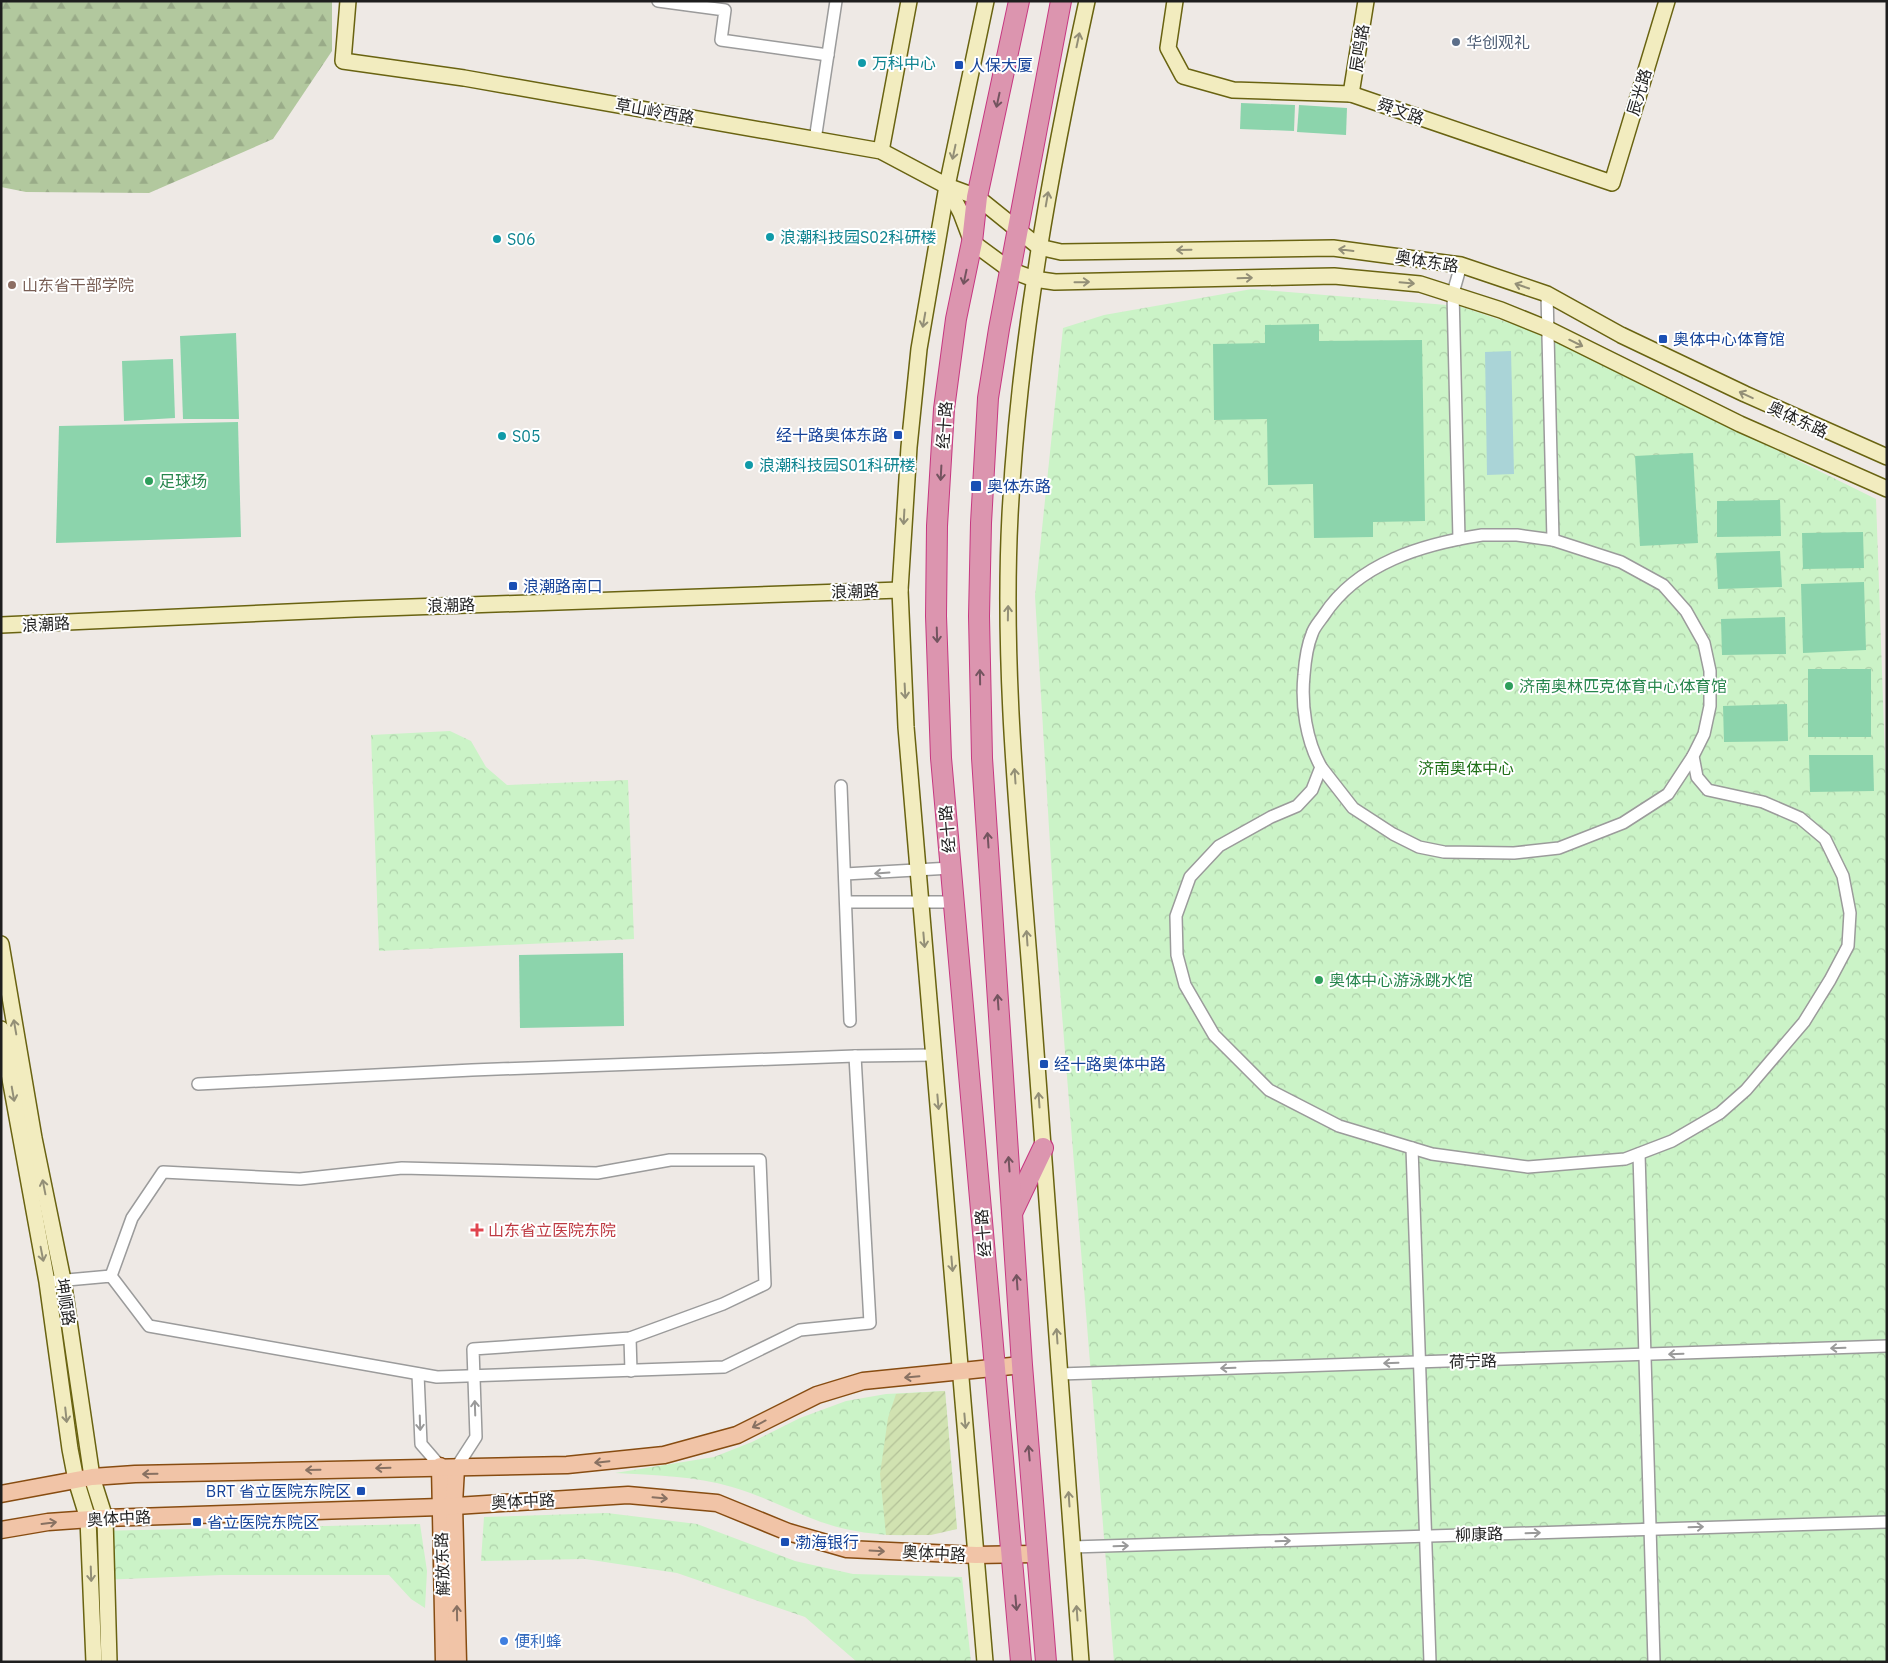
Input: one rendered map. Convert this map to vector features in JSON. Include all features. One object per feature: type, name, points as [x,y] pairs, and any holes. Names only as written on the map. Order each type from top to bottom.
[{"type":"highway","name":"经十路","points":[[1019,1],[977,197],[972,242],[956,319],[944,409],[937,526],[936,616],[940,740],[1021,1662]]},
{"type":"highway","name":"经十路","points":[[1046,1662],[1022,1365],[982,758],[979,616],[981,523],[988,398],[1010,270],[1061,1]]},
{"type":"highway","points":[[1012,1213],[1043,1148]]},
{"type":"main road","name":"草山岭西路","points":[[348,1],[343,61],[464,78],[881,151],[947,186]]},
{"type":"main road","points":[[881,151],[909,1]]},
{"type":"main road","name":"经十路","points":[[985,1662],[906,727],[900,590],[909,447],[919,349],[947,186],[986,1]]},
{"type":"main road","points":[[1081,1662],[1014,764],[1008,620],[1010,517],[1017,412],[1026,324],[1067,92],[1086,1]]},
{"type":"main road","name":"舜文路","points":[[1175,1],[1168,48],[1183,76],[1233,90],[1351,94],[1612,183]]},
{"type":"main road","name":"辰鸣路","points":[[1351,94],[1366,1]]},
{"type":"main road","name":"辰光路","points":[[1612,183],[1667,1]]},
{"type":"main road","points":[[947,186],[961,213],[972,242],[1010,270],[1034,279],[1056,282],[1334,276],[1420,284],[1452,293],[1548,329],[1740,424],[1887,489]]},
{"type":"main road","name":"奥体东路","points":[[947,186],[977,197],[1039,247],[1061,252],[1333,248],[1461,265],[1547,294],[1630,340],[1887,457]]},
{"type":"main road","name":"浪潮路","points":[[1,625],[364,608],[900,590]]},
{"type":"main road","name":"坤顺路","points":[[1,944],[34,1138],[63,1280],[92,1477],[105,1518],[109,1662]]},
{"type":"main road","name":"坤顺路","points":[[1,1029],[47,1282],[76,1480],[88,1519],[94,1662]]},
{"type":"main road","name":"奥体中路","points":[[1,1494],[92,1477],[567,1465],[664,1455],[737,1435],[817,1395],[863,1380],[961,1373],[994,1366],[1022,1365]]},
{"type":"main road","name":"解放东路","points":[[444,1662],[448,1467]]},
{"type":"main road","name":"奥体中路","points":[[1,1530],[48,1522],[105,1518],[447,1506],[628,1495],[717,1503],[788,1532],[847,1549],[976,1555],[1038,1554]]},
{"type":"main road","name":"解放东路","points":[[447,1506],[458,1662]]},
{"type":"street","points":[[658,1],[725,10],[721,40],[828,55]]},
{"type":"street","points":[[815,140],[836,1]]},
{"type":"street","points":[[1459,539],[1452,293],[1461,265]]},
{"type":"street","points":[[1547,294],[1553,540]]},
{"type":"street","points":[[1517,535],[1553,540],[1629,566],[1663,585],[1686,611],[1704,643],[1710,671],[1710,706],[1704,734],[1693,756],[1668,794],[1623,824],[1559,848],[1514,853],[1444,852],[1419,847],[1393,834],[1353,808],[1321,767],[1314,754],[1302,696],[1305,661],[1312,633],[1330,606],[1349,585],[1380,566],[1418,549],[1459,539],[1482,536],[1517,535]]},
{"type":"street","points":[[1321,767],[1312,790],[1298,806],[1271,817],[1219,846],[1190,877],[1176,916],[1177,955],[1186,985],[1214,1035],[1269,1090],[1339,1126],[1432,1154],[1528,1167],[1626,1159],[1672,1141],[1720,1113],[1746,1090],[1804,1022],[1848,946],[1850,913],[1843,876],[1825,839],[1800,818],[1762,802],[1708,790],[1697,777],[1693,756]]},
{"type":"street","points":[[841,786],[850,1022]]},
{"type":"street","points":[[845,874],[951,868]]},
{"type":"street","points":[[846,902],[954,902]]},
{"type":"street","points":[[198,1084],[472,1070],[855,1056],[934,1056]]},
{"type":"street","points":[[111,1276],[149,1326],[437,1377],[724,1368],[800,1330],[870,1323],[855,1056]]},
{"type":"street","points":[[1412,1148],[1430,1662]]},
{"type":"street","points":[[1639,1154],[1654,1662]]},
{"type":"street","points":[[111,1276],[132,1218],[163,1172],[300,1179],[402,1168],[597,1172],[670,1160],[760,1160],[766,1284],[723,1304],[630,1338],[474,1349],[476,1437],[448,1467],[421,1444],[418,1374]]},
{"type":"street","points":[[47,1282],[111,1276]]},
{"type":"street","points":[[630,1338],[631,1371]]},
{"type":"street","name":"荷宁路","points":[[1060,1374],[1887,1346]]},
{"type":"street","name":"柳康路","points":[[1072,1547],[1887,1522]]},
{"type":"green space","points":[[1,1],[332,1],[332,51],[273,139],[149,193],[26,192],[1,187]]},
{"type":"green space","points":[[1241,103],[1295,105],[1294,131],[1240,129]]},
{"type":"green space","points":[[1299,105],[1347,108],[1346,135],[1297,132]]},
{"type":"green space","name":"济南奥体中心","points":[[1252,289],[1459,306],[1536,332],[1876,499],[1887,816],[1887,1662],[1114,1662],[1055,927],[1035,596],[1063,328],[1104,315]]},
{"type":"green space","points":[[1319,324],[1319,341],[1422,340],[1425,521],[1373,522],[1373,537],[1314,538],[1313,484],[1268,485],[1267,419],[1214,420],[1213,344],[1265,343],[1265,325]]},
{"type":"green space","points":[[236,333],[239,419],[183,419],[180,336]]},
{"type":"green space","points":[[173,359],[175,418],[124,421],[122,361]]},
{"type":"green space","name":"足球场","points":[[238,422],[241,537],[56,543],[59,426]]},
{"type":"green space","points":[[1693,453],[1698,543],[1640,546],[1635,456]]},
{"type":"green space","points":[[1780,500],[1781,536],[1717,537],[1717,501]]},
{"type":"green space","points":[[1863,532],[1864,568],[1803,569],[1802,533]]},
{"type":"green space","points":[[1780,551],[1782,587],[1718,589],[1716,553]]},
{"type":"green space","points":[[1864,582],[1866,650],[1803,653],[1801,584]]},
{"type":"green space","points":[[1785,617],[1786,654],[1722,655],[1721,619]]},
{"type":"green space","points":[[1808,669],[1871,669],[1871,737],[1808,737]]},
{"type":"green space","points":[[1787,704],[1788,741],[1724,742],[1723,706]]},
{"type":"green space","points":[[450,731],[471,741],[486,767],[507,785],[628,780],[634,939],[379,951],[371,735]]},
{"type":"green space","points":[[1809,755],[1873,755],[1874,791],[1810,792]]},
{"type":"green space","points":[[623,953],[624,1026],[520,1028],[519,955]]},
{"type":"green space","points":[[945,1391],[957,1529],[906,1535],[854,1531],[821,1522],[755,1495],[718,1483],[674,1477],[615,1473],[714,1457],[752,1442],[800,1418],[846,1401],[886,1394]]},
{"type":"green space","points":[[945,1391],[957,1529],[931,1535],[886,1535],[880,1474],[888,1418],[896,1394]]},
{"type":"green space","points":[[607,1513],[697,1524],[795,1561],[853,1574],[962,1577],[971,1662],[857,1662],[805,1617],[677,1573],[585,1559],[481,1561],[484,1517]]},
{"type":"green space","points":[[420,1524],[427,1571],[425,1608],[411,1599],[389,1575],[221,1575],[100,1580],[95,1531]]},
{"type":"water","points":[[1511,351],[1514,474],[1487,475],[1485,352]]},
{"type":"place","name":"华创观礼","points":[[1456,42]]},
{"type":"place","name":"万科中心","points":[[862,63]]},
{"type":"place","name":"人保大厦","points":[[959,65]]},
{"type":"place","name":"浪潮科技园S02科研楼","points":[[770,237]]},
{"type":"place","name":"S06","points":[[497,239]]},
{"type":"place","name":"山东省干部学院","points":[[12,285]]},
{"type":"place","name":"奥体中心体育馆","points":[[1663,339]]},
{"type":"place","name":"经十路奥体东路","points":[[898,435]]},
{"type":"place","name":"S05","points":[[502,436]]},
{"type":"place","name":"浪潮科技园S01科研楼","points":[[749,465]]},
{"type":"place","name":"足球场","points":[[149,481]]},
{"type":"place","name":"奥体东路","points":[[976,486]]},
{"type":"place","name":"浪潮路南口","points":[[513,586]]},
{"type":"place","name":"济南奥林匹克体育中心体育馆","points":[[1509,686]]},
{"type":"place","name":"奥体中心游泳跳水馆","points":[[1319,980]]},
{"type":"place","name":"经十路奥体中路","points":[[1044,1064]]},
{"type":"place","name":"山东省立医院东院","points":[[477,1230]]},
{"type":"place","name":"BRT 省立医院东院区","points":[[361,1491]]},
{"type":"place","name":"省立医院东院区","points":[[197,1522]]},
{"type":"place","name":"渤海银行","points":[[785,1542]]},
{"type":"place","name":"便利蜂","points":[[504,1641]]}]
